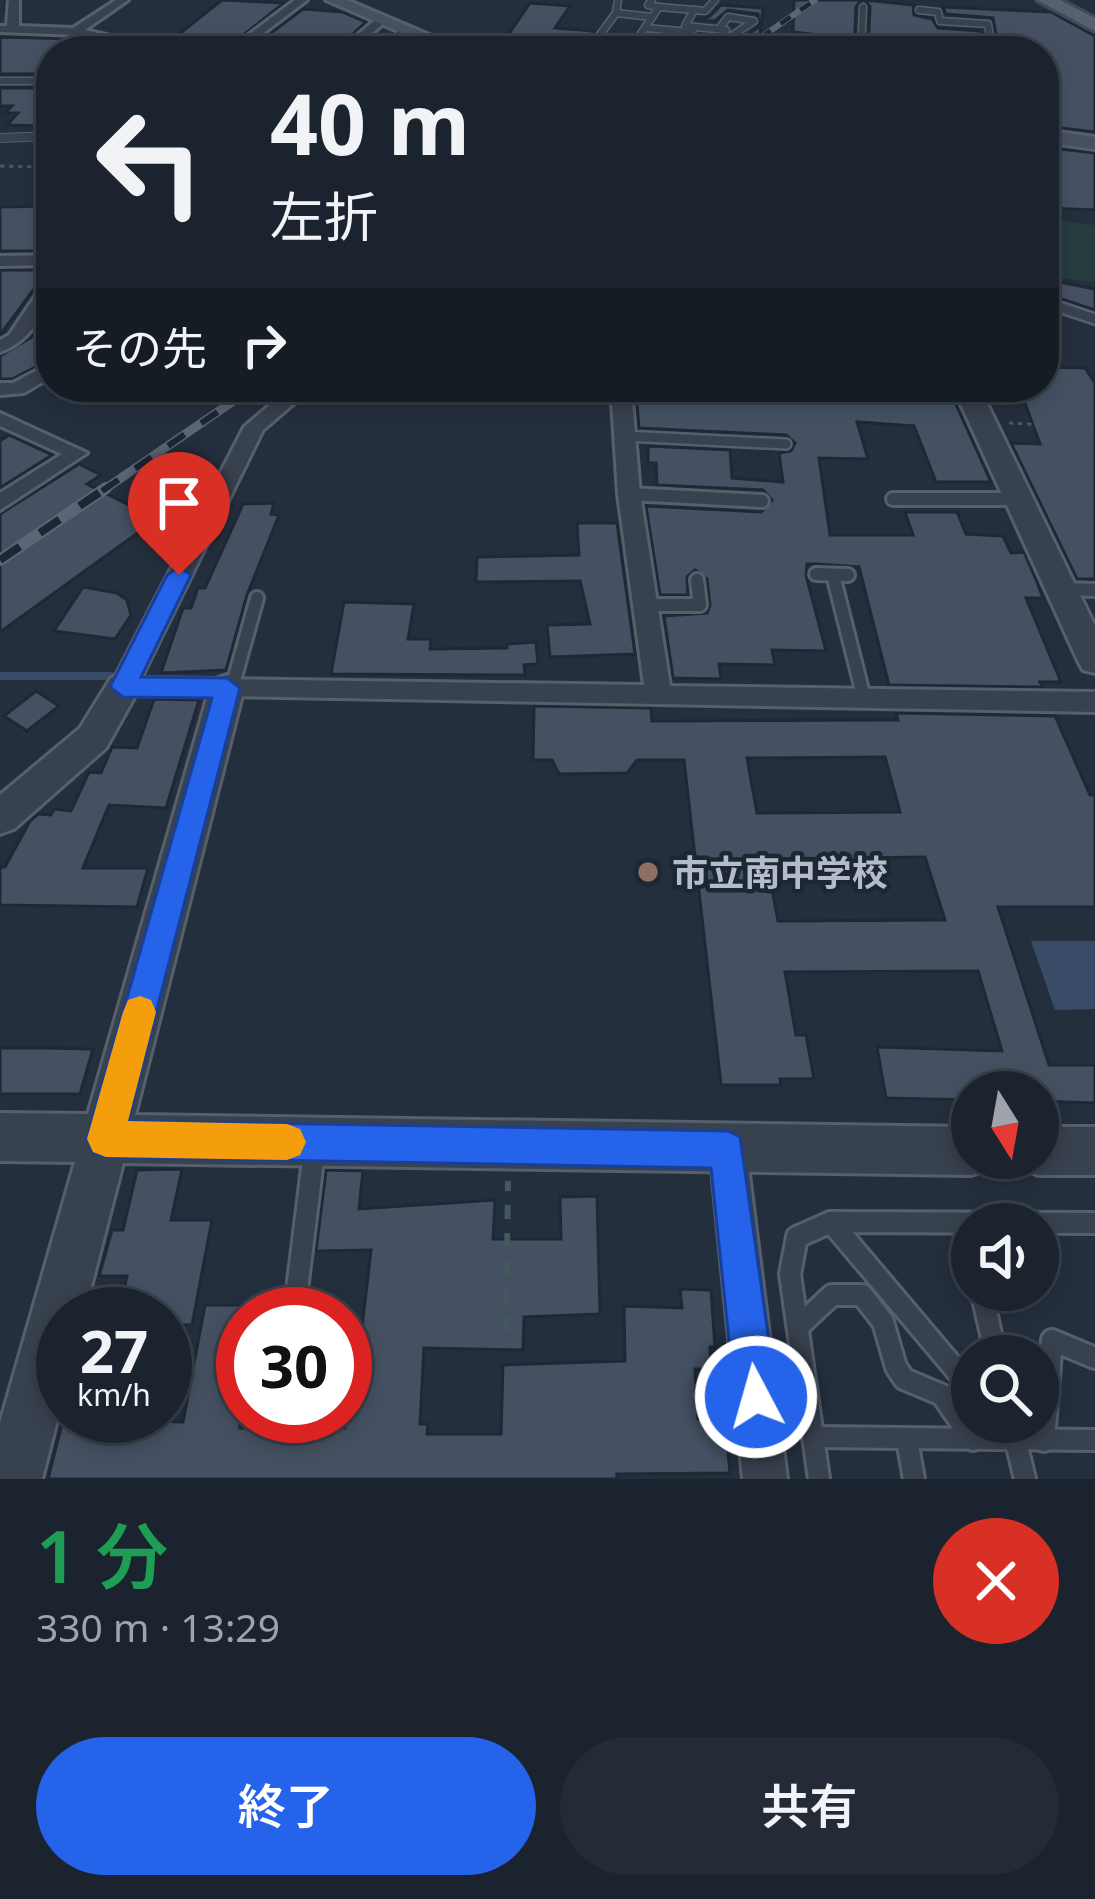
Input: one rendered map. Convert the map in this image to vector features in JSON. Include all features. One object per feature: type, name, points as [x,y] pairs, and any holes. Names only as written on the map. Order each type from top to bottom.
[{"type":"main road","points":[[334,0],[412,36]]},
{"type":"main road","points":[[1046,0],[1095,25]]},
{"type":"main road","points":[[1059,138],[1095,143]]},
{"type":"street","points":[[75,32],[123,0]]},
{"type":"street","points":[[253,36],[302,0]]},
{"type":"street","points":[[0,45],[8,7]]},
{"type":"street","points":[[362,36],[383,19]]},
{"type":"street","points":[[7,29],[94,36]]},
{"type":"street","points":[[0,261],[36,260]]},
{"type":"street","points":[[0,347],[15,339],[36,308]]},
{"type":"street","points":[[0,389],[17,388],[36,377]]},
{"type":"street","points":[[0,818],[93,738],[254,427],[285,402]]},
{"type":"street","points":[[622,402],[629,494],[658,694]]},
{"type":"street","points":[[973,402],[1095,661]]},
{"type":"street","points":[[0,419],[77,453],[0,503]]},
{"type":"street","points":[[123,687],[1095,702]]},
{"type":"street","points":[[13,1479],[230,688]]},
{"type":"street","points":[[0,1137],[951,1150]]},
{"type":"street","points":[[728,1150],[765,1479]]},
{"type":"street","points":[[1059,1151],[1095,1151]]},
{"type":"lane","points":[[599,36],[616,13],[618,0]]},
{"type":"lane","points":[[652,0],[648,5],[705,11],[715,0]]},
{"type":"lane","points":[[675,8],[681,0]]},
{"type":"lane","points":[[639,36],[659,7]]},
{"type":"lane","points":[[862,36],[863,8]]},
{"type":"lane","points":[[694,10],[685,26],[694,30]]},
{"type":"lane","points":[[920,10],[938,12],[940,21],[988,24],[990,36]]},
{"type":"lane","points":[[616,13],[652,17]]},
{"type":"lane","points":[[719,29],[728,17],[754,21],[731,36]]},
{"type":"lane","points":[[645,28],[737,32]]},
{"type":"lane","points":[[397,36],[405,29]]},
{"type":"lane","points":[[685,36],[694,30]]},
{"type":"lane","points":[[0,81],[36,81]]},
{"type":"lane","points":[[0,137],[36,136]]},
{"type":"lane","points":[[1059,307],[1095,320]]},
{"type":"lane","points":[[625,436],[786,444]]},
{"type":"lane","points":[[629,494],[762,501]]},
{"type":"lane","points":[[893,499],[1016,499]]},
{"type":"lane","points":[[816,574],[840,575],[864,698]]},
{"type":"lane","points":[[646,605],[700,605],[697,580]]},
{"type":"lane","points":[[1059,588],[1095,590]]},
{"type":"lane","points":[[230,688],[257,598]]},
{"type":"lane","points":[[297,1287],[315,1142]]},
{"type":"lane","points":[[830,1222],[951,1364]]},
{"type":"lane","points":[[819,1479],[791,1249],[807,1228],[830,1222],[951,1223]]},
{"type":"lane","points":[[1059,1223],[1095,1223]]},
{"type":"lane","points":[[798,1327],[818,1301],[833,1293],[862,1295],[882,1318],[896,1371],[909,1386],[942,1395],[951,1408]]},
{"type":"lane","points":[[1059,1343],[1095,1358]]},
{"type":"lane","points":[[813,1437],[951,1440]]},
{"type":"lane","points":[[907,1440],[914,1479]]},
{"type":"lane","points":[[1059,1441],[1095,1440]]},
{"type":"lane","points":[[1017,1443],[1025,1479]]},
{"type":"path","points":[[863,8],[920,10]]},
{"type":"path","points":[[0,166],[36,166]]},
{"type":"path","points":[[982,422],[1093,428]]},
{"type":"path","points":[[506,1331],[508,1146]]},
{"type":"green space","points":[[1059,220],[1095,225],[1095,283],[1059,277]]},
{"type":"water","points":[[1031,941],[1095,941],[1095,1009],[1055,1010]]},
{"type":"building","points":[[222,0],[284,3],[242,36],[176,36]]},
{"type":"building","points":[[794,0],[861,0],[856,7],[855,36],[793,32]]},
{"type":"building","points":[[865,0],[913,5],[914,15],[932,19],[938,28],[981,31],[982,36],[869,36],[870,7]]},
{"type":"building","points":[[530,3],[570,6],[555,28],[594,31],[591,36],[507,36]]},
{"type":"building","points":[[721,5],[763,8],[760,36],[745,36],[759,27],[758,14],[728,10],[715,21],[697,20],[709,17]]},
{"type":"building","points":[[943,7],[1051,12],[1095,36],[1095,132],[1059,128],[1059,36],[996,36],[993,18],[946,14]]},
{"type":"building","points":[[303,9],[343,12],[366,22],[351,36],[267,36]]},
{"type":"building","points":[[0,37],[36,38],[36,74],[0,74]]},
{"type":"building","points":[[0,88],[36,88],[36,126],[7,125],[18,113],[5,113],[12,106],[0,106]]},
{"type":"building","points":[[1059,149],[1095,153],[1095,210],[1059,209]]},
{"type":"building","points":[[36,206],[36,251],[0,251],[0,207]]},
{"type":"building","points":[[0,270],[36,270],[36,286],[0,335]]},
{"type":"building","points":[[1059,282],[1095,289],[1095,310],[1059,298]]},
{"type":"building","points":[[36,330],[36,367],[12,379],[0,379],[0,356]]},
{"type":"building","points":[[1059,367],[1085,368],[1095,383],[1095,579],[1077,579],[1011,443],[1040,444],[1025,402],[1059,402]]},
{"type":"building","points":[[637,402],[955,402],[991,482],[936,482],[914,426],[857,422],[868,459],[819,458],[830,535],[913,535],[905,512],[957,512],[966,534],[1003,536],[1011,553],[1024,552],[1037,582],[1043,598],[1026,598],[1061,682],[1040,682],[1043,687],[889,685],[859,567],[816,564],[807,564],[806,575],[826,651],[772,650],[775,665],[719,664],[721,679],[673,678],[664,616],[707,613],[707,579],[695,570],[687,577],[688,595],[660,595],[646,506],[761,512],[772,500],[763,490],[657,485],[656,463],[648,463],[648,446],[730,450],[732,478],[783,482],[779,453],[791,451],[795,443],[786,435],[639,428]]},
{"type":"building","points":[[9,435],[52,455],[0,488],[0,441]]},
{"type":"building","points":[[79,464],[101,475],[87,484],[157,519],[0,632],[0,514]]},
{"type":"building","points":[[274,503],[271,514],[279,515],[247,595],[226,670],[161,673],[183,608],[191,608],[198,588],[205,588],[243,504]]},
{"type":"building","points":[[577,523],[617,523],[635,654],[550,657],[547,625],[590,624],[580,581],[476,582],[477,557],[579,555]]},
{"type":"building","points":[[83,587],[117,593],[127,600],[131,615],[115,639],[54,631]]},
{"type":"building","points":[[344,602],[414,604],[408,639],[431,639],[430,649],[507,648],[507,644],[536,642],[538,664],[524,665],[525,675],[331,674]]},
{"type":"building","points":[[36,691],[59,706],[27,731],[4,716]]},
{"type":"building","points":[[154,699],[199,700],[166,808],[109,805],[83,868],[148,868],[137,907],[0,905],[0,867],[5,867],[30,821],[38,814],[51,815],[54,809],[71,811],[89,772],[101,773],[112,747],[137,748]]},
{"type":"building","points":[[534,706],[651,708],[652,721],[898,720],[896,713],[1055,716],[1090,795],[1095,795],[1095,907],[998,907],[1049,1065],[1095,1065],[1095,1103],[1059,1102],[1059,1071],[951,1071],[951,1100],[886,1098],[877,1047],[1002,1051],[978,971],[785,972],[796,1035],[806,1035],[814,1079],[780,1079],[781,1085],[721,1085],[684,760],[637,760],[627,773],[559,774],[552,760],[533,760]],"holes":[[[885,757],[900,812],[757,813],[747,758]],[[925,857],[945,920],[778,921],[766,859],[831,858],[833,871],[862,871],[859,858]]]},
{"type":"building","points":[[0,1048],[93,1049],[80,1094],[0,1094]]},
{"type":"building","points":[[182,1169],[171,1220],[212,1220],[192,1325],[192,1287],[125,1287],[127,1276],[99,1276],[112,1230],[123,1230],[137,1170]]},
{"type":"building","points":[[326,1170],[363,1171],[359,1209],[495,1200],[493,1239],[561,1239],[560,1197],[597,1196],[600,1314],[524,1317],[523,1350],[424,1348],[420,1424],[428,1424],[427,1434],[501,1434],[503,1365],[625,1361],[624,1306],[682,1308],[680,1289],[711,1290],[715,1347],[710,1347],[711,1369],[695,1369],[698,1419],[725,1419],[730,1473],[617,1474],[617,1479],[48,1479],[57,1443],[192,1443],[192,1374],[205,1305],[216,1305],[216,1443],[372,1443],[372,1287],[367,1287],[371,1250],[316,1251]]},
{"type":"waterway","points":[[0,676],[111,676]]},
{"type":"railway","points":[[763,36],[815,0]]},
{"type":"railway","points":[[102,491],[232,402]]},
{"type":"railway","points":[[0,560],[106,488]]},
{"type":"slow traffic","points":[[140,1012],[106,1139],[287,1142]]},
{"type":"place","name":"市立南中学校","points":[[648,872]]},
{"type":"route","points":[[179,575],[123,687],[227,688],[106,1139],[728,1150],[756,1397]]}]
